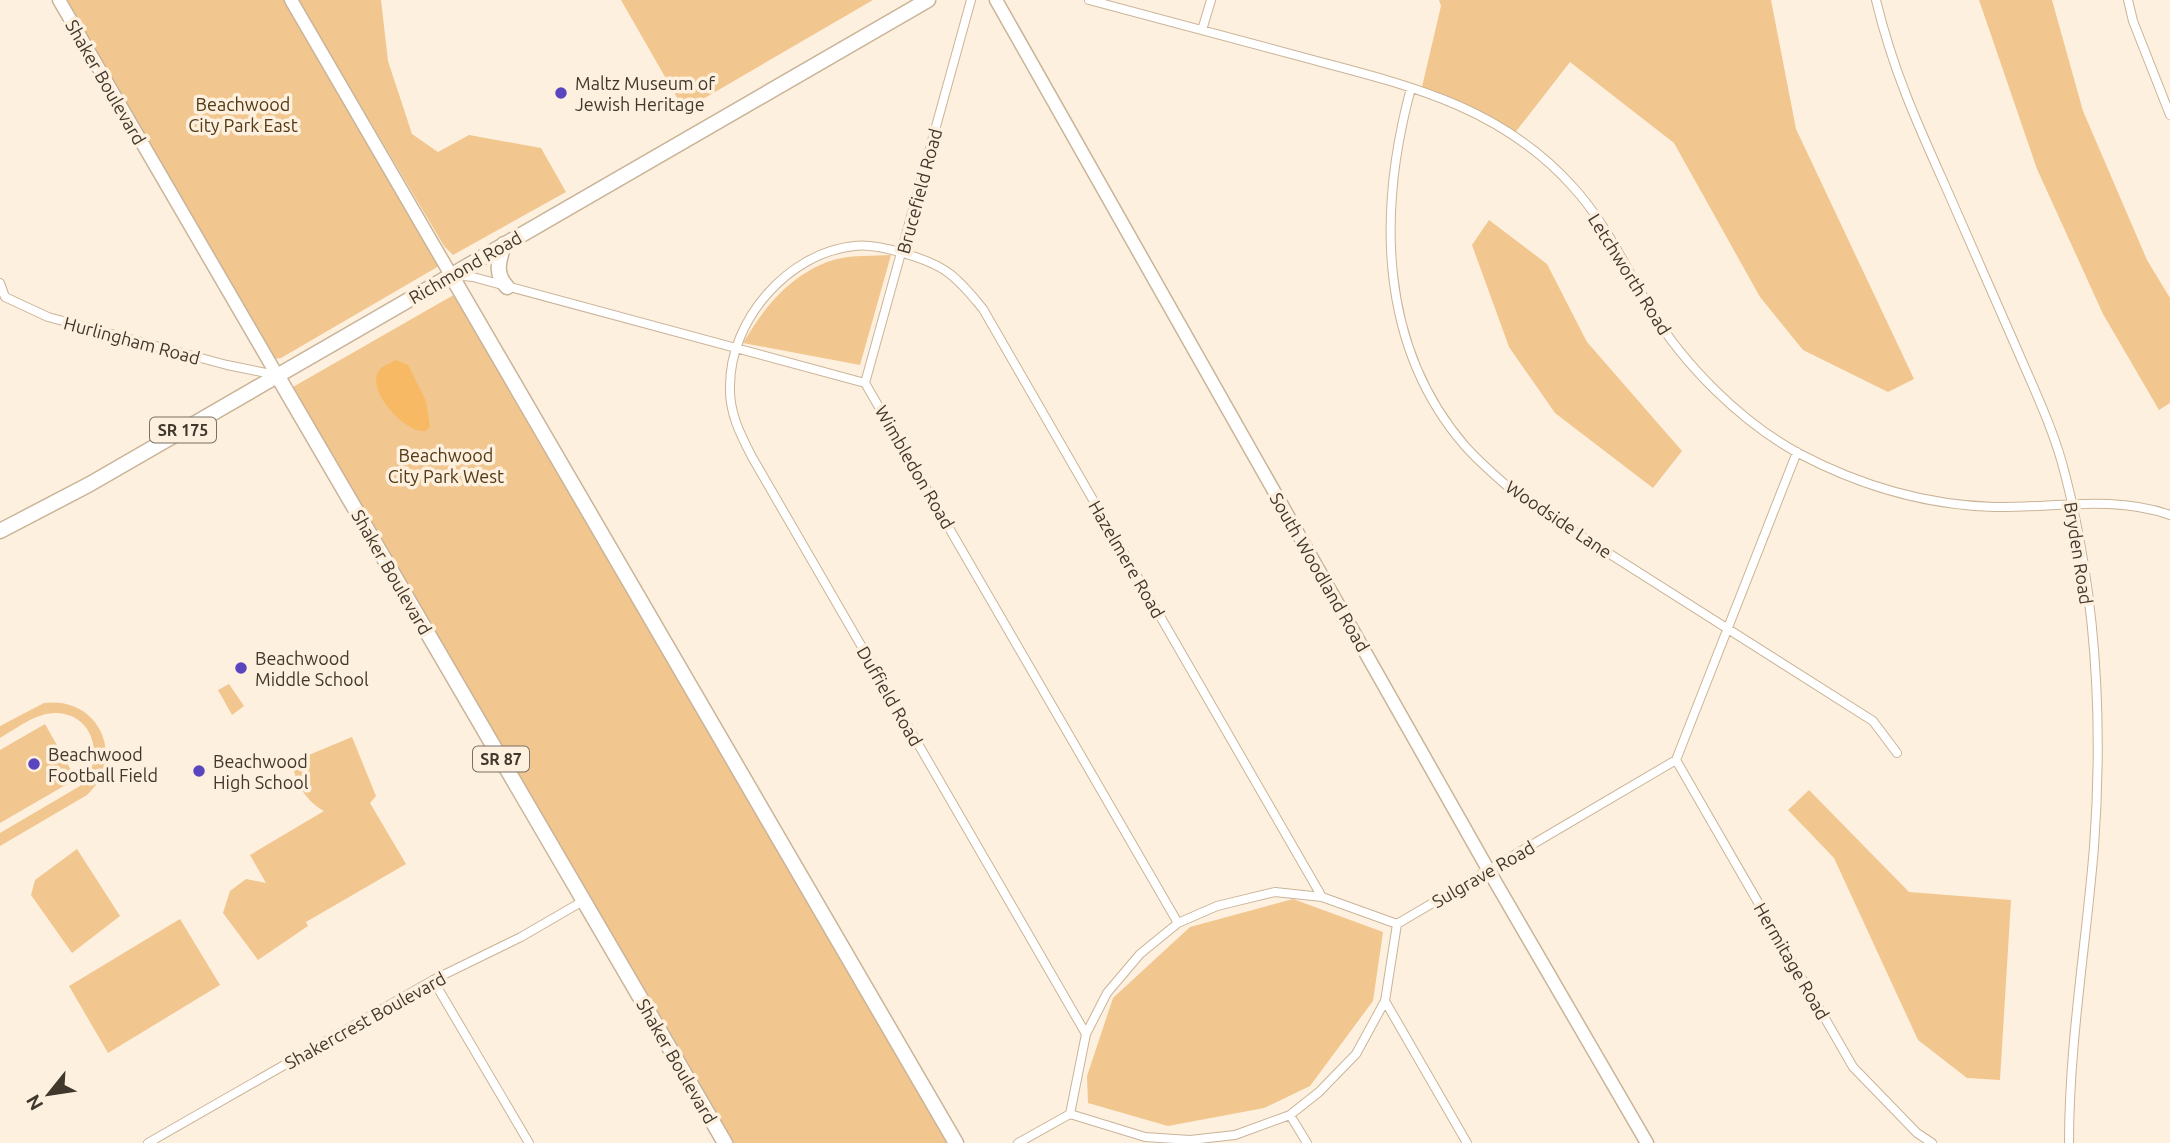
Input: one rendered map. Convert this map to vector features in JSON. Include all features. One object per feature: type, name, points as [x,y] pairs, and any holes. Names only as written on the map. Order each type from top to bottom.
[{"type":"main road","name":"Richmond Road","points":[[0,531],[90,484],[928,0]]},
{"type":"main road","points":[[504,244],[498,270],[507,287]]},
{"type":"main road","points":[[451,275],[956,1143]]},
{"type":"main road","name":"Shaker Boulevard","points":[[277,375],[725,1143]]},
{"type":"street","name":"Shaker Boulevard","points":[[59,0],[277,375]]},
{"type":"street","points":[[291,0],[451,275],[473,277],[865,383]]},
{"type":"street","name":"Brucefield Road","points":[[865,383],[971,0]]},
{"type":"street","name":"South Woodland Road","points":[[996,0],[1489,871],[1647,1143]]},
{"type":"street","name":"Letchworth Road","points":[[1089,0],[1411,88],[1450,100],[1487,117],[1545,158],[1574,188],[1598,219],[1651,310],[1690,363],[1766,432],[1797,452],[1844,475],[1893,491],[1938,501],[1992,507],[2125,505],[2153,509],[2170,515]]},
{"type":"street","points":[[1202,30],[1210,0]]},
{"type":"street","name":"Bryden Road","points":[[1876,0],[1899,80],[2055,441],[2072,504],[2085,576],[2097,748],[2094,845],[2074,1032],[2069,1143]]},
{"type":"street","points":[[2128,0],[2133,21],[2170,115]]},
{"type":"street","name":"Woodside Lane","points":[[1411,88],[1396,147],[1389,222],[1390,258],[1401,323],[1411,355],[1445,418],[1489,471],[1520,497],[1873,722],[1897,753]]},
{"type":"street","name":"Hazelmere Road","points":[[736,346],[750,314],[763,296],[786,276],[821,255],[855,246],[902,252],[947,272],[962,284],[983,309],[1322,897]]},
{"type":"street","name":"Hurlingham Road","points":[[0,283],[3,300],[48,317],[254,372],[277,375]]},
{"type":"street","name":"Duffield Road","points":[[736,346],[730,385],[732,404],[737,426],[752,457],[1086,1034]]},
{"type":"street","name":"Wimbledon Road","points":[[865,383],[1178,923]]},
{"type":"street","points":[[1676,760],[1797,452]]},
{"type":"street","name":"Sulgrave Road","points":[[1397,924],[1676,760]]},
{"type":"street","name":"Hermitage Road","points":[[1676,760],[1853,1067],[1917,1133],[1932,1143]]},
{"type":"street","points":[[1018,1143],[1070,1114],[1146,1140],[1191,1140],[1235,1135],[1290,1115],[1356,1054],[1385,1001],[1397,924],[1322,897],[1275,892],[1217,906],[1178,923],[1140,954],[1107,993],[1086,1034],[1070,1114]]},
{"type":"street","name":"Shakercrest Boulevard","points":[[148,1143],[433,980],[521,937],[583,901]]},
{"type":"street","points":[[433,980],[529,1143]]},
{"type":"street","points":[[1385,1001],[1467,1143]]},
{"type":"street","points":[[1290,1115],[1307,1143]]},
{"type":"green space","name":"Beachwood City Park East","points":[[65,0],[288,0],[439,266],[281,358],[274,359]]},
{"type":"green space","points":[[298,0],[381,0],[388,61],[412,134],[438,152],[469,135],[541,148],[566,192],[453,255],[444,246]]},
{"type":"green space","points":[[621,0],[873,0],[684,110]]},
{"type":"green space","points":[[1439,0],[1771,0],[1796,129],[1914,379],[1888,392],[1803,350],[1760,297],[1674,143],[1570,62],[1514,134],[1421,91],[1441,6]]},
{"type":"green space","points":[[1979,0],[2052,0],[2083,111],[2147,260],[2170,298],[2170,403],[2159,410],[2103,314],[2037,169]]},
{"type":"green space","points":[[1489,220],[1547,264],[1587,342],[1682,451],[1653,488],[1555,413],[1509,347],[1472,245]]},
{"type":"green space","points":[[891,255],[860,365],[743,343],[771,303],[807,272],[837,259]]},
{"type":"green space","name":"Beachwood City Park West","points":[[457,293],[956,1143],[725,1143],[286,391]]},
{"type":"green space","points":[[229,684],[244,706],[232,715],[218,690]]},
{"type":"green space","points":[[44,703],[63,703],[80,709],[92,719],[101,732],[105,747],[105,764],[99,780],[87,795],[0,846],[0,833],[80,786],[93,764],[92,740],[79,721],[69,715],[55,713],[40,716],[0,738],[0,726]]},
{"type":"green space","name":"Beachwood Football Field","points":[[45,724],[76,779],[0,823],[0,750]]},
{"type":"green space","points":[[352,737],[376,796],[370,803],[406,864],[306,922],[308,926],[258,960],[223,913],[230,891],[246,879],[266,883],[250,855],[324,811],[302,791],[292,762]]},
{"type":"green space","points":[[1809,790],[1909,892],[2011,900],[2000,1080],[1967,1078],[1918,1040],[1834,858],[1788,810]]},
{"type":"green space","points":[[77,849],[120,916],[72,953],[31,895],[35,880]]},
{"type":"green space","points":[[1293,899],[1383,932],[1373,1001],[1310,1086],[1264,1108],[1168,1126],[1088,1103],[1087,1076],[1113,998],[1190,927]]},
{"type":"green space","points":[[180,919],[220,985],[108,1053],[69,986]]},
{"type":"shaded area","points":[[396,360],[408,365],[426,401],[430,427],[426,431],[407,425],[381,397],[377,376],[381,368]]},
{"type":"place","name":"Maltz Museum of Jewish Heritage","points":[[561,93]]},
{"type":"place","name":"Beachwood Middle School","points":[[241,668]]},
{"type":"place","name":"Beachwood Football Field","points":[[34,764]]},
{"type":"place","name":"Beachwood High School","points":[[199,771]]}]
